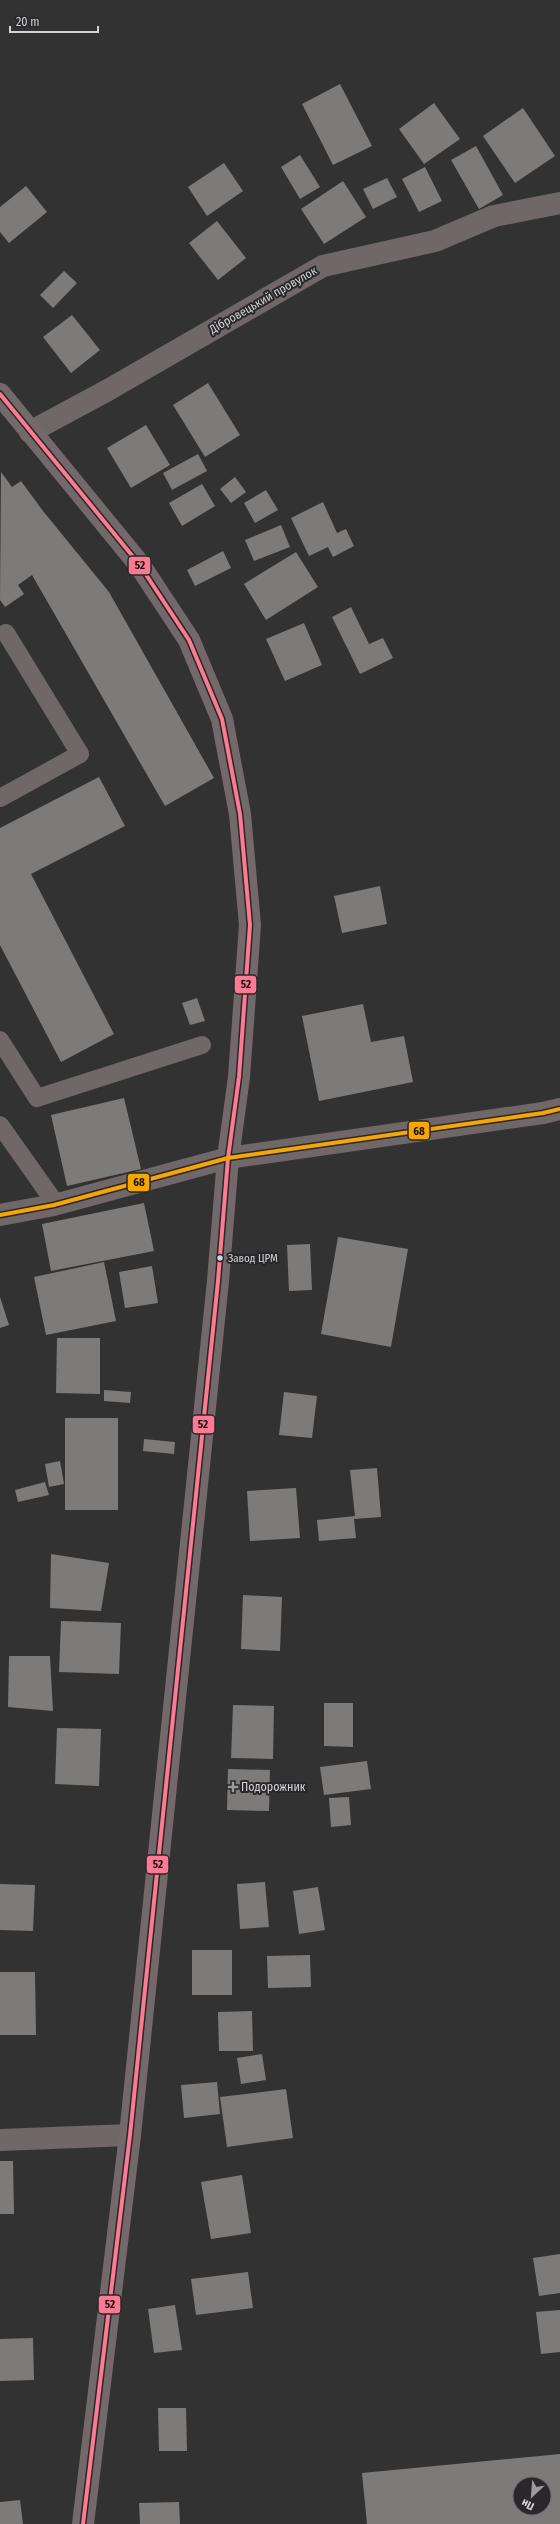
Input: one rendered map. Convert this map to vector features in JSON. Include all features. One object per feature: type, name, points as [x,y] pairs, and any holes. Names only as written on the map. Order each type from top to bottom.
[{"type":"main road","points":[[0,394],[139,564],[189,640],[222,719],[240,814],[250,925],[238,1078],[228,1158],[218,1281],[130,2135],[83,2524]]},
{"type":"street","name":"Дібровецький провулок","points":[[30,432],[108,390],[323,266],[434,241],[494,216],[560,203]]},
{"type":"street","points":[[0,1215],[54,1205],[228,1158],[543,1113],[560,1109]]},
{"type":"street","points":[[0,2140],[130,2135]]},
{"type":"lane","points":[[0,798],[80,754],[2,633]]},
{"type":"lane","points":[[0,1040],[37,1098],[202,1045]]},
{"type":"lane","points":[[0,1124],[51,1197],[54,1205]]},
{"type":"building","points":[[340,84],[372,146],[333,165],[302,104]]},
{"type":"building","points":[[434,103],[460,139],[424,164],[399,129]]},
{"type":"building","points":[[523,108],[555,156],[515,183],[483,136]]},
{"type":"building","points":[[476,146],[503,195],[479,209],[451,160]]},
{"type":"building","points":[[300,155],[320,187],[300,199],[281,167]]},
{"type":"building","points":[[224,163],[243,191],[207,216],[188,187]]},
{"type":"building","points":[[425,167],[442,201],[419,212],[402,179]]},
{"type":"building","points":[[387,178],[397,197],[373,209],[363,189]]},
{"type":"building","points":[[343,181],[366,217],[324,244],[301,209]]},
{"type":"building","points":[[26,186],[47,212],[9,243],[0,232],[0,207]]},
{"type":"building","points":[[217,221],[246,258],[218,280],[189,243]]},
{"type":"building","points":[[64,271],[77,283],[53,308],[40,295]]},
{"type":"building","points":[[72,315],[100,350],[71,373],[43,337]]},
{"type":"building","points":[[208,383],[240,435],[205,457],[173,405]]},
{"type":"building","points":[[146,425],[170,465],[131,488],[107,448]]},
{"type":"building","points":[[198,454],[207,471],[172,490],[163,473]]},
{"type":"building","points":[[1,472],[12,487],[21,481],[43,511],[109,592],[214,778],[165,806],[32,575],[18,585],[24,594],[5,607],[0,600]]},
{"type":"building","points":[[235,477],[246,492],[231,503],[220,489]]},
{"type":"building","points":[[202,484],[215,506],[182,526],[169,503]]},
{"type":"building","points":[[266,490],[278,510],[255,523],[244,503]]},
{"type":"building","points":[[323,502],[337,533],[346,529],[354,546],[333,557],[328,547],[309,556],[291,518]]},
{"type":"building","points":[[281,525],[290,547],[254,561],[245,540]]},
{"type":"building","points":[[223,551],[231,568],[195,586],[187,570]]},
{"type":"building","points":[[296,552],[318,587],[266,620],[244,584]]},
{"type":"building","points":[[351,607],[369,644],[383,638],[393,658],[360,674],[332,617]]},
{"type":"building","points":[[304,623],[322,665],[285,681],[266,639]]},
{"type":"building","points":[[99,777],[125,826],[31,874],[114,1034],[61,1062],[0,945],[0,828]]},
{"type":"building","points":[[380,886],[387,924],[342,933],[334,896]]},
{"type":"building","points":[[197,998],[205,1021],[190,1025],[182,1003]]},
{"type":"building","points":[[363,1004],[371,1042],[404,1036],[413,1082],[319,1101],[302,1016]]},
{"type":"building","points":[[124,1098],[141,1169],[67,1186],[51,1115]]},
{"type":"building","points":[[144,1203],[154,1251],[51,1271],[42,1224]]},
{"type":"building","points":[[338,1237],[408,1249],[391,1347],[321,1334]]},
{"type":"building","points":[[310,1244],[312,1290],[289,1291],[287,1245]]},
{"type":"building","points":[[104,1262],[116,1321],[46,1335],[34,1277]]},
{"type":"building","points":[[152,1266],[158,1303],[125,1308],[119,1272]]},
{"type":"building","points":[[0,1297],[9,1325],[0,1328]]},
{"type":"building","points":[[57,1338],[100,1338],[100,1394],[56,1393]]},
{"type":"building","points":[[104,1390],[131,1392],[130,1403],[104,1401]]},
{"type":"building","points":[[284,1392],[317,1396],[312,1438],[279,1435]]},
{"type":"building","points":[[65,1418],[118,1418],[118,1510],[65,1510]]},
{"type":"building","points":[[144,1439],[175,1442],[174,1454],[143,1451]]},
{"type":"building","points":[[60,1461],[64,1484],[49,1487],[45,1464]]},
{"type":"building","points":[[377,1468],[381,1517],[354,1519],[356,1538],[319,1541],[317,1520],[355,1516],[350,1470]]},
{"type":"building","points":[[45,1482],[49,1495],[18,1502],[15,1490]]},
{"type":"building","points":[[296,1488],[300,1538],[250,1541],[247,1491]]},
{"type":"building","points":[[51,1554],[109,1563],[101,1611],[50,1608]]},
{"type":"building","points":[[243,1595],[282,1597],[280,1651],[241,1649]]},
{"type":"building","points":[[61,1621],[121,1623],[119,1674],[59,1672]]},
{"type":"building","points":[[9,1656],[50,1656],[53,1711],[8,1707]]},
{"type":"building","points":[[324,1703],[353,1703],[353,1747],[324,1746]]},
{"type":"building","points":[[233,1705],[274,1706],[273,1759],[231,1758]]},
{"type":"building","points":[[57,1728],[101,1729],[99,1786],[55,1784]]},
{"type":"building","points":[[367,1761],[371,1789],[324,1795],[320,1767]]},
{"type":"building","points":[[228,1769],[270,1770],[269,1811],[227,1810]]},
{"type":"building","points":[[349,1797],[351,1825],[331,1827],[329,1798]]},
{"type":"building","points":[[265,1882],[269,1927],[240,1929],[237,1884]]},
{"type":"building","points":[[0,1884],[35,1885],[33,1931],[0,1930]]},
{"type":"building","points":[[318,1887],[325,1930],[299,1934],[293,1891]]},
{"type":"building","points":[[192,1950],[232,1950],[232,1995],[192,1995]]},
{"type":"building","points":[[310,1955],[311,1987],[268,1988],[267,1956]]},
{"type":"building","points":[[0,1972],[35,1972],[36,2035],[0,2035]]},
{"type":"building","points":[[252,2011],[253,2051],[219,2051],[218,2012]]},
{"type":"building","points":[[262,2054],[266,2080],[241,2084],[237,2058]]},
{"type":"building","points":[[217,2082],[220,2114],[184,2118],[181,2085]]},
{"type":"building","points":[[286,2089],[293,2138],[227,2147],[220,2097]]},
{"type":"building","points":[[0,2161],[13,2161],[14,2214],[0,2214]]},
{"type":"building","points":[[242,2175],[251,2233],[211,2239],[201,2182]]},
{"type":"building","points":[[560,2254],[560,2293],[539,2296],[533,2258]]},
{"type":"building","points":[[248,2272],[253,2308],[196,2315],[191,2279]]},
{"type":"building","points":[[175,2305],[182,2350],[154,2353],[148,2309]]},
{"type":"building","points":[[560,2310],[560,2352],[541,2354],[536,2312]]},
{"type":"building","points":[[33,2338],[34,2380],[0,2381],[0,2339]]},
{"type":"building","points":[[158,2408],[186,2408],[187,2451],[159,2451]]},
{"type":"building","points":[[560,2454],[560,2524],[367,2524],[362,2473]]},
{"type":"building","points":[[20,2500],[23,2524],[0,2524],[0,2502]]},
{"type":"building","points":[[179,2502],[180,2524],[140,2524],[139,2503]]},
{"type":"transit line","name":"52","points":[[0,394],[139,564],[189,640],[222,719],[240,814],[250,925],[239,1077],[228,1158],[218,1281],[130,2135],[83,2524]]},
{"type":"transit line","name":"68","points":[[0,1215],[54,1205],[228,1158],[543,1113],[560,1109]]},
{"type":"place","name":"Завод ЦРМ","points":[[220,1258]]},
{"type":"place","name":"Подорожник","points":[[233,1787]]}]
